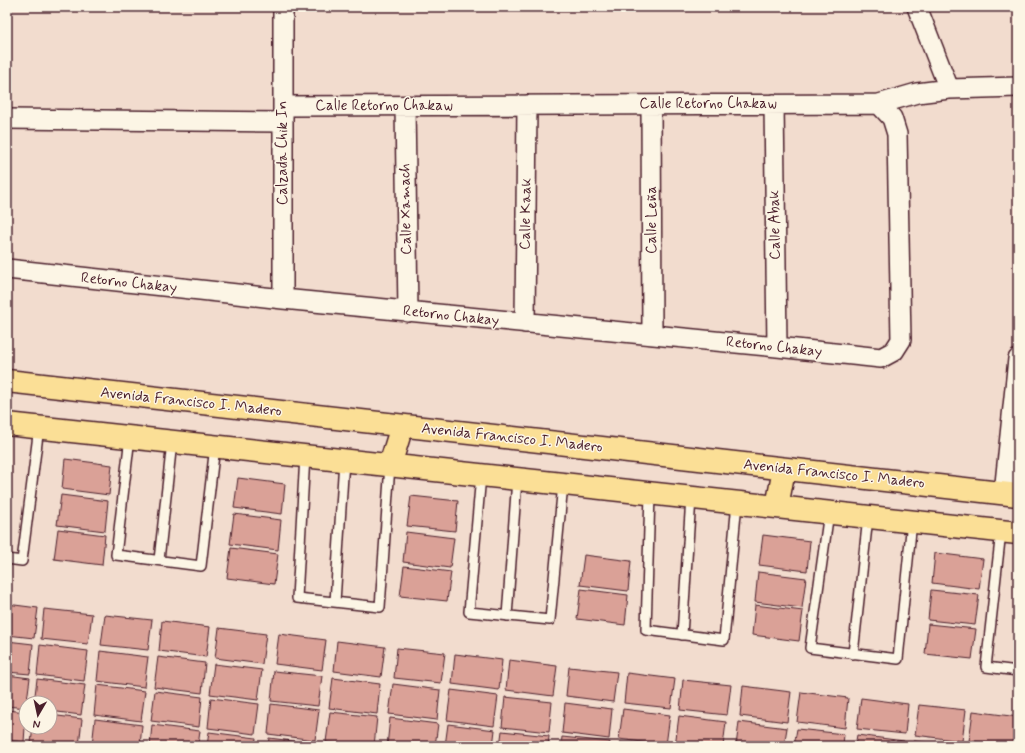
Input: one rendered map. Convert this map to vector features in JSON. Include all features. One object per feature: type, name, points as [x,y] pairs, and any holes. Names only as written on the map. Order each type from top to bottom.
[{"type":"main road","name":"Avenida Francisco I. Madero","points":[[7,381],[1011,494]]},
{"type":"main road","points":[[7,424],[1009,532]]},
{"type":"main road","points":[[390,465],[402,426]]},
{"type":"main road","points":[[777,507],[784,469]]},
{"type":"street","name":"Calzada Chik In","points":[[283,7],[283,299]]},
{"type":"street","points":[[917,7],[949,89]]},
{"type":"street","name":"Calle Retorno Chakaw","points":[[7,118],[283,114],[405,106],[879,104],[917,93],[949,89],[1018,87]]},
{"type":"street","name":"Calle Leña","points":[[651,104],[652,335]]},
{"type":"street","name":"Calle Abak","points":[[774,104],[777,347]]},
{"type":"street","name":"Retorno Chakay","points":[[7,269],[408,312],[881,358],[894,351],[901,340],[897,134],[892,118],[879,104]]},
{"type":"street","name":"Calle Kaak","points":[[524,323],[527,105]]},
{"type":"street","name":"Calle Xamach","points":[[405,106],[408,312]]},
{"type":"street","points":[[1011,494],[1018,359]]},
{"type":"lane","points":[[7,559],[22,561],[39,427]]},
{"type":"lane","points":[[130,437],[116,556],[201,566],[215,446]]},
{"type":"lane","points":[[159,560],[172,442]]},
{"type":"lane","points":[[305,456],[297,598],[380,607],[390,465]]},
{"type":"lane","points":[[335,602],[344,460]]},
{"type":"lane","points":[[481,475],[469,612],[550,620],[564,484]]},
{"type":"lane","points":[[507,616],[517,479]]},
{"type":"lane","points":[[650,493],[646,630],[724,640],[737,502]]},
{"type":"lane","points":[[682,634],[691,498]]},
{"type":"lane","points":[[829,512],[810,648],[898,659],[912,521]]},
{"type":"lane","points":[[854,654],[868,517]]},
{"type":"lane","points":[[1009,532],[986,667],[1018,671]]},
{"type":"building","points":[[65,459],[112,465],[109,495],[62,489]]},
{"type":"building","points":[[238,478],[285,484],[282,514],[234,508]]},
{"type":"building","points":[[61,495],[108,501],[105,531],[57,525]]},
{"type":"building","points":[[411,496],[458,501],[455,531],[407,526]]},
{"type":"building","points":[[234,514],[281,520],[278,550],[230,544]]},
{"type":"building","points":[[58,529],[105,535],[102,565],[54,559]]},
{"type":"building","points":[[406,532],[454,538],[450,568],[403,562]]},
{"type":"building","points":[[763,535],[810,541],[807,571],[759,565]]},
{"type":"building","points":[[231,548],[278,554],[274,584],[227,578]]},
{"type":"building","points":[[935,553],[983,559],[979,589],[932,583]]},
{"type":"building","points":[[584,555],[631,561],[628,591],[580,585]]},
{"type":"building","points":[[404,566],[451,572],[447,601],[400,596]]},
{"type":"building","points":[[758,572],[806,578],[802,608],[755,602]]},
{"type":"building","points":[[581,589],[628,595],[625,625],[577,619]]},
{"type":"building","points":[[931,590],[979,595],[975,625],[928,620]]},
{"type":"building","points":[[7,604],[38,608],[34,638],[7,635]]},
{"type":"building","points":[[755,605],[803,611],[799,641],[752,635]]},
{"type":"building","points":[[44,609],[92,614],[88,644],[41,639]]},
{"type":"building","points":[[105,615],[152,620],[148,650],[101,645]]},
{"type":"building","points":[[162,621],[210,627],[206,657],[159,651]]},
{"type":"building","points":[[928,624],[976,629],[972,659],[925,654]]},
{"type":"building","points":[[219,628],[266,634],[262,664],[215,658]]},
{"type":"building","points":[[279,634],[326,640],[322,670],[275,664]]},
{"type":"building","points":[[7,641],[33,644],[30,674],[7,672]]},
{"type":"building","points":[[337,641],[385,647],[381,677],[334,671]]},
{"type":"building","points":[[40,645],[88,651],[84,681],[37,675]]},
{"type":"building","points":[[397,648],[445,653],[441,683],[394,678]]},
{"type":"building","points":[[100,651],[148,657],[144,687],[97,681]]},
{"type":"building","points":[[455,654],[502,660],[499,690],[452,684]]},
{"type":"building","points":[[158,657],[205,663],[202,693],[154,687]]},
{"type":"building","points":[[509,660],[557,666],[553,696],[506,690]]},
{"type":"building","points":[[214,664],[262,670],[258,700],[210,694]]},
{"type":"building","points":[[569,667],[617,672],[613,702],[566,696]]},
{"type":"building","points":[[274,671],[322,676],[318,706],[271,701]]},
{"type":"building","points":[[627,673],[675,679],[671,708],[624,703]]},
{"type":"building","points":[[7,675],[30,678],[28,695],[18,695],[18,707],[7,706]]},
{"type":"building","points":[[333,678],[380,684],[377,714],[329,708]]},
{"type":"building","points":[[37,679],[85,685],[81,715],[58,712],[58,695],[35,695]]},
{"type":"building","points":[[683,680],[731,685],[727,715],[680,710]]},
{"type":"building","points":[[393,684],[440,690],[437,720],[389,714]]},
{"type":"building","points":[[97,685],[145,691],[141,721],[94,715]]},
{"type":"building","points":[[743,686],[791,692],[787,722],[740,716]]},
{"type":"building","points":[[451,690],[498,696],[494,726],[447,720]]},
{"type":"building","points":[[155,691],[202,697],[199,727],[151,721]]},
{"type":"building","points":[[801,692],[848,698],[845,728],[797,722]]},
{"type":"building","points":[[505,697],[552,702],[549,732],[502,727]]},
{"type":"building","points":[[211,698],[259,704],[255,734],[208,728]]},
{"type":"building","points":[[861,698],[908,704],[905,734],[857,729]]},
{"type":"building","points":[[565,703],[612,709],[609,739],[562,733]]},
{"type":"building","points":[[271,704],[319,710],[315,740],[268,734]]},
{"type":"building","points":[[919,705],[966,710],[962,741],[915,735]]},
{"type":"building","points":[[623,709],[670,715],[666,745],[619,739]]},
{"type":"building","points":[[7,710],[18,711],[18,735],[24,735],[24,742],[7,740]]},
{"type":"building","points":[[973,711],[1018,717],[1017,746],[969,741]]},
{"type":"building","points":[[330,712],[377,717],[374,746],[326,742]]},
{"type":"building","points":[[58,716],[82,719],[79,746],[56,746],[31,743],[32,735],[58,735]]},
{"type":"building","points":[[679,716],[726,722],[723,746],[675,746]]},
{"type":"building","points":[[390,718],[438,724],[435,746],[387,746]]},
{"type":"building","points":[[95,719],[142,725],[140,746],[92,746]]},
{"type":"building","points":[[739,722],[787,728],[784,746],[736,746]]},
{"type":"building","points":[[448,724],[495,730],[493,746],[445,746]]},
{"type":"building","points":[[152,725],[200,731],[198,746],[150,746]]},
{"type":"building","points":[[797,729],[844,734],[843,746],[794,746]]},
{"type":"building","points":[[502,731],[549,736],[548,746],[500,746]]},
{"type":"building","points":[[209,732],[256,738],[255,746],[207,746]]},
{"type":"building","points":[[857,735],[904,741],[903,746],[855,746]]},
{"type":"building","points":[[562,737],[610,742],[609,746],[561,746]]},
{"type":"building","points":[[269,738],[316,744],[316,746],[268,746]]},
{"type":"building","points":[[914,741],[954,746],[914,746]]},
{"type":"building","points":[[620,743],[646,746],[619,746]]}]
